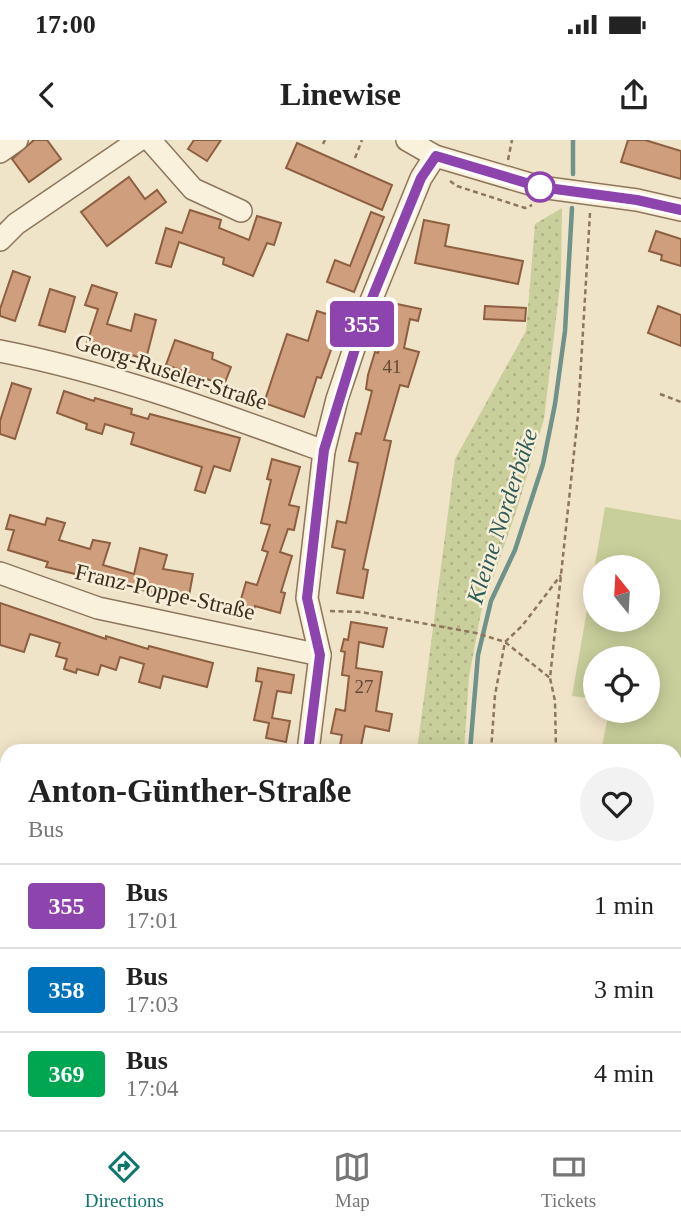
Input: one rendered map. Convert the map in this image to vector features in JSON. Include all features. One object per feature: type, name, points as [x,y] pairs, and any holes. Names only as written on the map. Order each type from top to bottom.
[{"type":"street","points":[[0,152],[17,140]]},
{"type":"street","points":[[0,240],[16,224],[139,140]]},
{"type":"street","points":[[150,140],[193,189],[242,211]]},
{"type":"street","points":[[407,140],[436,156],[540,187],[590,198],[637,200],[681,210]]},
{"type":"street","points":[[309,744],[320,655],[307,598],[324,450],[366,313],[421,178],[436,156]]},
{"type":"street","name":"Georg-Ruseler-Straße","points":[[0,351],[62,363],[159,392],[324,450]]},
{"type":"street","name":"Franz-Poppe-Straße","points":[[0,573],[98,608],[320,655]]},
{"type":"path","points":[[355,158],[362,140]]},
{"type":"path","points":[[505,170],[512,140]]},
{"type":"path","points":[[556,744],[555,701],[550,678],[578,415],[590,198]]},
{"type":"path","points":[[660,394],[681,402]]},
{"type":"path","points":[[492,744],[495,695],[505,642],[522,626],[562,574]]},
{"type":"path","points":[[309,616],[332,610],[361,612],[495,637],[550,678]]},
{"type":"green space","points":[[562,208],[561,277],[544,419],[517,509],[481,612],[469,677],[464,744],[418,744],[455,459],[526,331],[535,224]]},
{"type":"green space","points":[[605,507],[681,520],[681,744],[602,744],[607,723],[660,723],[660,646],[583,646],[583,697],[572,696],[583,632],[660,632],[660,555],[597,555]]},
{"type":"building","points":[[34,140],[47,140],[61,159],[29,182],[12,159]]},
{"type":"building","points":[[194,140],[221,140],[207,161],[188,149]]},
{"type":"building","points":[[628,140],[645,140],[681,151],[681,179],[621,162]]},
{"type":"building","points":[[297,143],[392,185],[382,210],[286,168]]},
{"type":"building","points":[[129,177],[145,199],[157,190],[166,202],[107,246],[81,212]]},
{"type":"building","points":[[190,210],[221,220],[219,228],[249,240],[257,216],[281,223],[274,245],[267,243],[253,276],[223,264],[224,258],[179,242],[171,267],[156,263],[166,228],[182,233]]},
{"type":"building","points":[[371,212],[384,217],[354,292],[327,282],[335,260],[350,266]]},
{"type":"building","points":[[424,220],[449,225],[445,246],[523,261],[518,284],[415,263]]},
{"type":"building","points":[[656,231],[681,239],[681,266],[661,260],[662,255],[649,251]]},
{"type":"building","points":[[13,271],[30,277],[15,321],[0,316]]},
{"type":"building","points":[[92,285],[117,293],[107,324],[131,331],[135,314],[156,320],[146,359],[87,343],[98,309],[85,305]]},
{"type":"building","points":[[50,289],[75,297],[65,332],[39,325]]},
{"type":"building","points":[[397,304],[421,309],[418,321],[410,319],[404,348],[419,352],[408,387],[400,385],[384,440],[391,441],[363,569],[368,570],[363,598],[337,593],[345,550],[332,547],[337,521],[346,523],[358,463],[349,461],[356,433],[361,434],[372,391],[366,389],[368,375],[375,352],[378,353],[387,311],[395,312]]},
{"type":"building","points":[[485,306],[526,308],[525,321],[484,319]]},
{"type":"building","points":[[658,306],[681,315],[681,346],[648,333]]},
{"type":"building","points":[[317,311],[342,319],[321,378],[317,377],[304,417],[264,403],[287,334],[308,341]]},
{"type":"building","points":[[175,340],[213,353],[212,359],[231,367],[224,385],[166,365]]},
{"type":"building","points":[[12,383],[31,389],[15,439],[0,434],[0,421]]},
{"type":"building","points":[[64,391],[132,409],[131,414],[148,419],[150,414],[240,438],[230,471],[214,466],[205,493],[195,490],[202,467],[131,444],[134,433],[105,424],[102,434],[86,429],[87,424],[57,413]]},
{"type":"building","points":[[272,459],[300,467],[289,505],[299,507],[294,530],[288,529],[280,552],[292,556],[281,592],[285,593],[280,613],[255,606],[252,617],[237,613],[246,582],[257,585],[268,552],[262,550],[270,525],[261,523],[271,480],[267,479]]},
{"type":"building","points":[[10,515],[45,525],[47,518],[65,523],[59,540],[90,549],[93,540],[110,543],[103,565],[134,574],[140,548],[167,555],[163,569],[193,574],[188,601],[46,567],[48,562],[8,550],[14,530],[6,529]]},
{"type":"building","points":[[0,603],[106,639],[106,636],[148,649],[149,646],[213,663],[207,687],[163,676],[160,688],[139,682],[144,664],[120,657],[116,670],[101,665],[98,675],[77,669],[76,673],[64,669],[67,659],[56,656],[60,643],[30,634],[24,652],[0,645]]},
{"type":"building","points":[[351,622],[387,628],[383,647],[359,642],[356,668],[382,672],[376,711],[392,714],[389,731],[365,726],[361,744],[340,744],[342,735],[331,733],[336,709],[345,711],[349,676],[342,675],[345,652],[341,651],[344,639],[348,640]]},
{"type":"building","points":[[258,668],[294,675],[291,693],[277,691],[272,718],[290,721],[286,742],[266,738],[269,723],[254,720],[262,682],[256,681]]},
{"type":"waterway","name":"Kleine Norderbäke","points":[[573,140],[573,174]]},
{"type":"waterway","name":"Kleine Norderbäke","points":[[471,744],[478,655],[491,601],[515,550],[543,464],[555,404],[565,331],[572,208]]},
{"type":"bus line","name":"355","points":[[309,744],[320,655],[307,598],[324,450],[337,400],[366,313],[421,178],[436,156],[540,187],[637,200],[681,210]]}]
